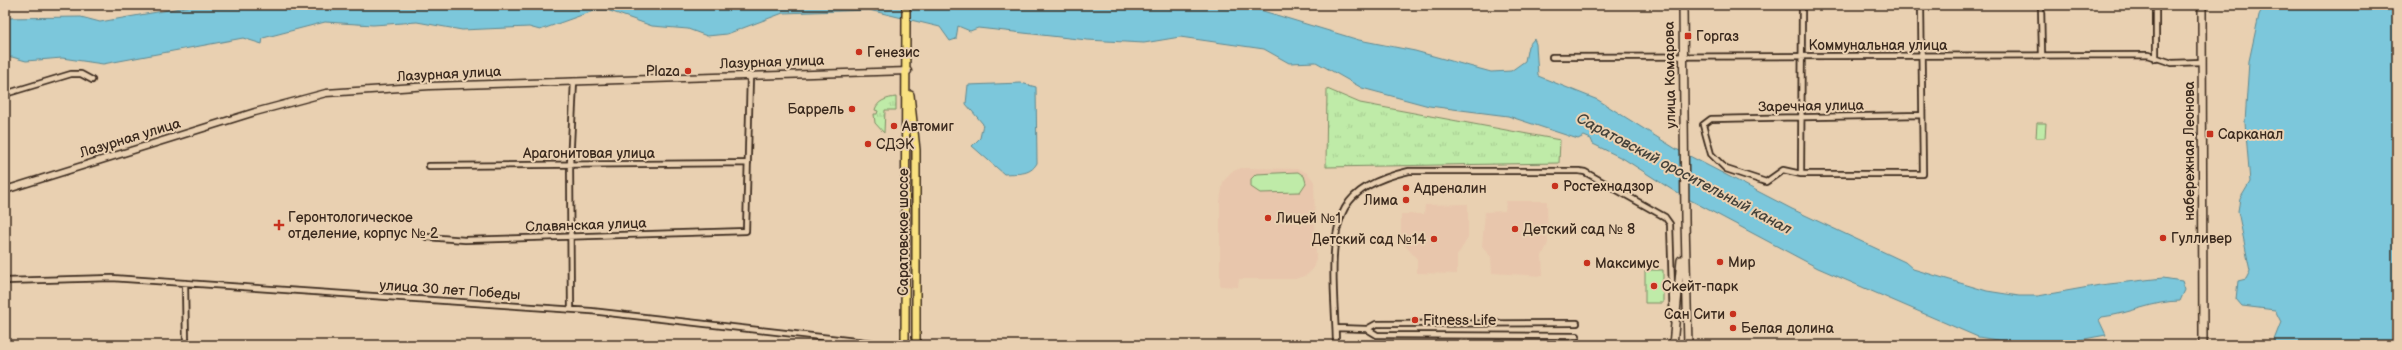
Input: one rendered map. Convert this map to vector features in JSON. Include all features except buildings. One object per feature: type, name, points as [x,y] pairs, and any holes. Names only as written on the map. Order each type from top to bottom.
[{"type":"main road","name":"Саратовское шоссе","points":[[905,345],[909,111],[906,5]]},
{"type":"main road","name":"улица Комарова","points":[[1683,5],[1682,57],[1684,220]]},
{"type":"main road","name":"набережная Леонова","points":[[2202,5],[2203,345]]},
{"type":"main road","name":"Саратовское шоссе","points":[[909,111],[916,150],[916,345]]},
{"type":"main road","points":[[1673,345],[1684,220]]},
{"type":"main road","points":[[1684,220],[1688,304],[1688,345]]},
{"type":"main road","points":[[1676,304],[1688,304]]},
{"type":"street","points":[[1802,5],[1801,174],[1923,174],[1922,5]]},
{"type":"street","points":[[2042,5],[2042,55]]},
{"type":"street","points":[[2156,5],[2156,59]]},
{"type":"street","name":"Коммунальная улица","points":[[1552,57],[1922,57],[2148,55],[2156,59],[2172,63],[2202,62]]},
{"type":"street","name":"Лазурная улица","points":[[5,190],[307,96],[430,86],[908,70]]},
{"type":"street","points":[[5,94],[71,74],[81,74],[92,80]]},
{"type":"street","points":[[748,163],[750,76]]},
{"type":"street","points":[[571,309],[570,165],[574,81]]},
{"type":"street","name":"Заречная улица","points":[[1801,174],[1783,170],[1766,182],[1726,169],[1711,154],[1703,125],[1711,119],[1802,116],[1922,115]]},
{"type":"street","name":"Арагонитовая улица","points":[[430,166],[748,163]]},
{"type":"street","name":"Славянская улица","points":[[427,237],[465,240],[746,231],[748,163]]},
{"type":"street","points":[[1336,345],[1334,256],[1338,230],[1345,208],[1374,182],[1393,174],[1410,171],[1568,170],[1586,172],[1668,220],[1673,332]]},
{"type":"street","points":[[1670,276],[1675,280],[1680,276]]},
{"type":"street","name":"улица 30 лет Победы","points":[[5,281],[112,278],[571,309],[891,345]]},
{"type":"street","points":[[185,283],[186,345]]},
{"type":"street","points":[[1367,329],[1376,324],[1577,323]]},
{"type":"street","points":[[1336,328],[1367,329],[1377,335],[1577,336]]},
{"type":"shaded area","name":"Лицей №1","points":[[1241,168],[1299,169],[1307,173],[1314,181],[1316,258],[1313,269],[1307,275],[1295,279],[1239,279],[1238,287],[1220,286],[1220,202],[1223,182],[1231,172]]},
{"type":"shaded area","name":"Детский сад № 8","points":[[1506,201],[1547,201],[1548,243],[1542,256],[1543,276],[1492,273],[1491,257],[1482,246],[1485,212],[1505,211]]},
{"type":"shaded area","name":"Детский сад №14","points":[[1468,204],[1468,238],[1457,256],[1457,274],[1417,273],[1417,259],[1401,241],[1401,214],[1424,214],[1425,205]]},
{"type":"green space","points":[[1327,89],[1360,103],[1560,140],[1559,163],[1326,167]]},
{"type":"green space","points":[[896,97],[896,110],[885,110],[884,133],[875,123],[874,114],[877,114],[878,111],[875,110],[876,107],[883,100]]},
{"type":"green space","points":[[2037,123],[2046,123],[2045,138],[2036,138]]},
{"type":"green space","points":[[1298,172],[1304,176],[1306,183],[1300,192],[1260,193],[1251,187],[1251,179],[1256,174]]},
{"type":"green space","name":"Скейт-парк","points":[[1645,270],[1663,270],[1663,303],[1645,303]]},
{"type":"water","name":"Саратовский оросительный канал","points":[[197,5],[1243,5],[1359,40],[1415,51],[1491,72],[1511,71],[1525,61],[1528,46],[1534,39],[1536,44],[1538,76],[1598,100],[1676,149],[1792,209],[1905,262],[1913,269],[1987,291],[2019,296],[2038,296],[2100,285],[2163,278],[2182,281],[2185,290],[2180,301],[2160,303],[2102,317],[2099,320],[2106,335],[2079,340],[2076,344],[2083,345],[2029,345],[1978,337],[1818,268],[1677,193],[1624,159],[1593,144],[1591,139],[1584,136],[1578,139],[1508,116],[1429,106],[1362,88],[1316,62],[1289,63],[1264,49],[1180,37],[1144,43],[1087,40],[978,28],[970,31],[958,26],[956,39],[950,41],[940,27],[869,10],[783,13],[727,34],[707,36],[688,29],[652,26],[607,10],[596,10],[540,30],[529,27],[462,30],[417,22],[373,25],[325,22],[263,38],[262,44],[243,38],[103,64],[62,58],[26,61],[12,57],[5,59],[5,18],[81,17],[100,22]]},
{"type":"water","points":[[2264,5],[2397,5],[2397,345],[2272,345],[2281,322],[2275,310],[2242,306],[2236,299],[2238,281],[2246,279],[2250,271],[2238,211],[2240,199],[2250,182],[2245,122],[2249,61],[2259,15]]},
{"type":"water","points":[[1021,83],[1036,87],[1037,163],[1027,172],[1018,174],[1004,174],[972,146],[980,138],[983,124],[966,104],[968,85]]},
{"type":"place","name":"Горгаз","points":[[1688,36]]},
{"type":"place","name":"Генезис","points":[[859,52]]},
{"type":"place","name":"Plaza","points":[[688,71]]},
{"type":"place","name":"Баррель","points":[[852,109]]},
{"type":"place","name":"Автомиг","points":[[894,126]]},
{"type":"place","name":"Сарканал","points":[[2210,134]]},
{"type":"place","name":"СДЭК","points":[[868,144]]},
{"type":"place","name":"Ростехнадзор","points":[[1555,186]]},
{"type":"place","name":"Адреналин","points":[[1406,188]]},
{"type":"place","name":"Лима","points":[[1406,200]]},
{"type":"place","name":"Лицей №1","points":[[1268,218]]},
{"type":"place","name":"Геронтологическое отделение, корпус № 2","points":[[279,225]]},
{"type":"place","name":"Детский сад № 8","points":[[1515,229]]},
{"type":"place","name":"Гулливер","points":[[2163,238]]},
{"type":"place","name":"Детский сад №14","points":[[1434,239]]},
{"type":"place","name":"Мир","points":[[1720,262]]},
{"type":"place","name":"Максимус","points":[[1587,263]]},
{"type":"place","name":"Скейт-парк","points":[[1654,286]]},
{"type":"place","name":"Сан Сити","points":[[1733,314]]},
{"type":"place","name":"Fitness Life","points":[[1415,320]]},
{"type":"place","name":"Белая долина","points":[[1733,328]]}]
